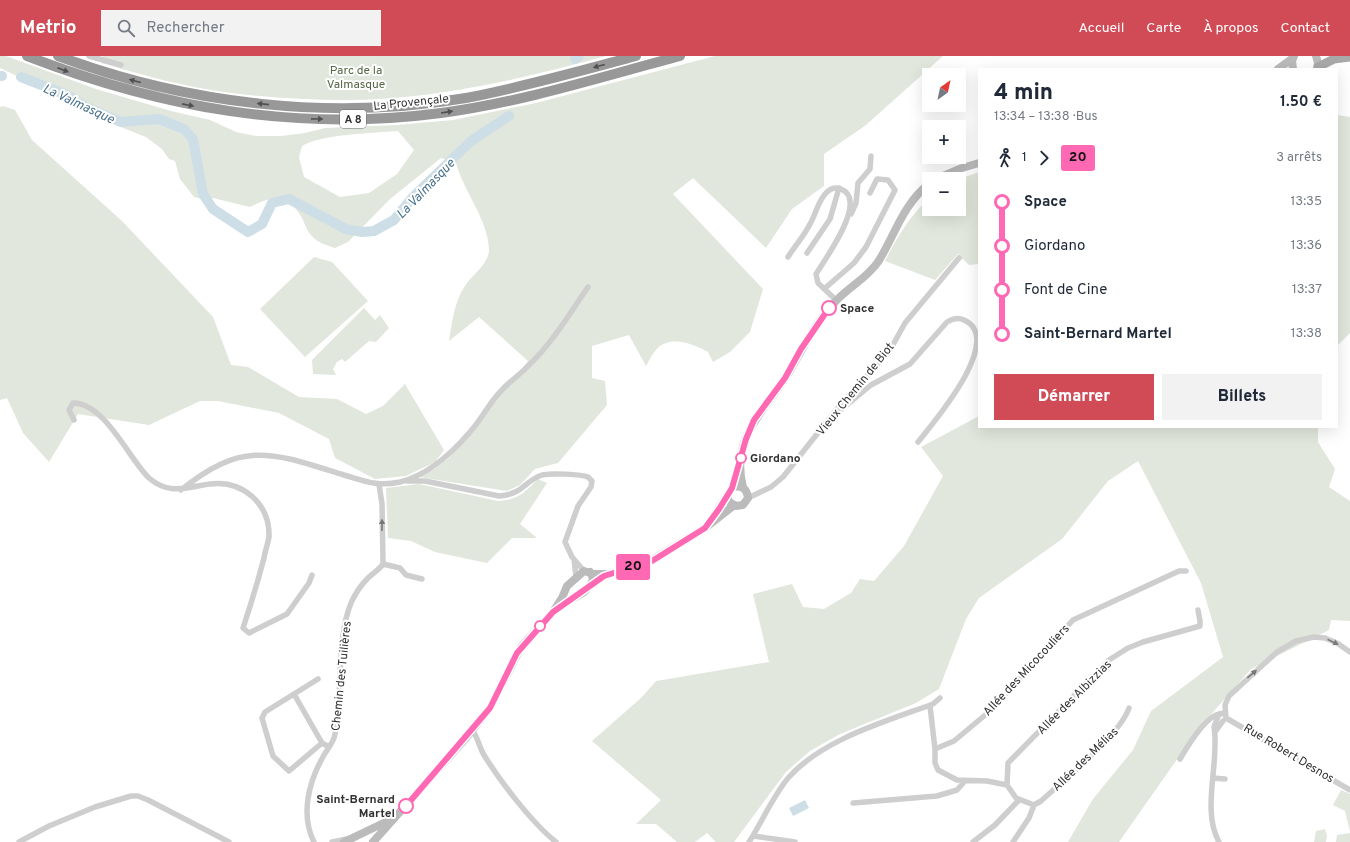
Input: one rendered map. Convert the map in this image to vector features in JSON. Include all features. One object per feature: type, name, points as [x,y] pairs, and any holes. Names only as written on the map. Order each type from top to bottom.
[{"type":"highway","name":"La Provençale","points":[[27,56],[88,79],[139,94],[183,104],[274,117],[342,119],[410,116],[487,105],[545,92],[680,56]]},
{"type":"highway","name":"La Provençale","points":[[58,56],[114,75],[208,97],[272,105],[338,108],[412,104],[465,98],[536,83],[636,56]]},
{"type":"main road","points":[[1316,56],[1317,68],[1329,60],[1347,57],[1350,61]]},
{"type":"main road","points":[[1279,68],[1293,57]]},
{"type":"main road","points":[[1293,57],[1293,68]]},
{"type":"main road","points":[[953,172],[978,163]]},
{"type":"main road","points":[[705,528],[732,488],[748,432],[754,420],[785,378],[810,336],[836,300],[866,275],[878,262],[905,211],[922,190]]},
{"type":"main road","points":[[373,842],[472,730],[494,701],[521,647],[553,612],[578,596],[591,584],[609,574],[644,565],[652,561],[705,528],[733,506],[742,505],[746,492],[741,479],[741,460]]},
{"type":"main road","points":[[732,488],[737,486],[746,492]]},
{"type":"main road","points":[[727,496],[729,502],[733,506]]},
{"type":"main road","points":[[553,612],[567,586],[576,577],[587,572],[609,574]]},
{"type":"main road","points":[[587,572],[593,578],[591,584]]},
{"type":"main road","points":[[565,591],[567,596],[573,598]]},
{"type":"main road","points":[[346,840],[396,816]]},
{"type":"main road","points":[[346,840],[360,842]]},
{"type":"street","points":[[89,56],[121,65]]},
{"type":"street","points":[[836,300],[818,283],[816,274],[855,206],[858,183],[870,169],[870,156]]},
{"type":"street","points":[[824,289],[854,263],[866,247],[895,190],[888,180],[878,179],[870,193]]},
{"type":"street","points":[[788,257],[809,226],[824,195],[832,189],[839,188],[848,196],[850,208],[848,219]]},
{"type":"street","points":[[808,253],[830,219],[839,188]]},
{"type":"street","name":"Vieux Chemin de Biot","points":[[746,492],[758,492],[771,488],[779,482],[830,420],[840,405],[889,352],[909,318],[959,258]]},
{"type":"street","points":[[400,482],[440,463],[471,432],[492,401],[531,364],[558,331],[588,287]]},
{"type":"street","points":[[830,420],[860,393],[910,364],[947,322],[954,319],[963,319],[972,326],[977,337],[971,363],[956,392],[918,442]]},
{"type":"street","points":[[74,420],[69,410],[73,403],[79,403],[89,408],[118,434],[141,468],[159,485],[181,490],[210,484],[230,484],[250,493],[265,513],[269,537],[258,582],[243,628],[249,633],[287,614],[309,583],[312,574]]},
{"type":"street","points":[[181,490],[198,476],[223,462],[251,454],[272,455],[297,460],[371,484],[416,480],[499,496],[510,495],[521,490],[543,475],[557,473],[586,476],[591,479],[592,487],[578,506],[565,542],[574,559],[587,572]]},
{"type":"street","points":[[379,484],[382,492],[383,564],[400,568],[406,575],[422,579]]},
{"type":"street","points":[[574,559],[576,577]]},
{"type":"street","name":"Chemin des Tuilières","points":[[314,842],[307,826],[308,799],[314,777],[334,739],[337,722],[344,634],[351,604],[362,585],[383,564]]},
{"type":"street","name":"Allée des Micocouliers","points":[[935,749],[954,741],[990,710],[1073,620],[1172,574],[1186,571]]},
{"type":"street","name":"Allée des Albizzias","points":[[1007,785],[1008,763],[1109,660],[1128,648],[1200,626],[1198,610]]},
{"type":"street","points":[[1219,842],[1216,837],[1212,812],[1215,732],[1222,717],[1226,702],[1234,691],[1277,652],[1296,640],[1314,637],[1325,638],[1337,643],[1350,652]]},
{"type":"street","points":[[318,679],[265,712],[262,718],[273,756],[289,771],[322,743]]},
{"type":"street","points":[[294,694],[322,743],[329,747]]},
{"type":"street","points":[[749,842],[788,777],[817,754],[842,740],[930,706],[940,698]]},
{"type":"street","points":[[930,706],[935,749],[935,763],[938,770],[952,778],[965,781],[987,781],[1007,785],[1019,800],[1034,806],[1029,818],[1013,842]]},
{"type":"street","name":"Allée des Mélias","points":[[1034,806],[1109,737],[1126,717],[1129,708]]},
{"type":"street","points":[[1180,759],[1187,747],[1204,725],[1214,715],[1222,717]]},
{"type":"street","name":"Rue Robert Desnos","points":[[1222,717],[1278,746],[1350,790]]},
{"type":"street","points":[[472,730],[482,753],[495,772],[540,829],[556,842]]},
{"type":"street","points":[[1213,778],[1225,779]]},
{"type":"street","points":[[854,804],[937,796],[957,790],[965,781]]},
{"type":"street","points":[[19,842],[49,826],[84,811],[135,796],[148,800],[229,842]]},
{"type":"street","points":[[974,842],[995,825],[1019,800]]},
{"type":"street","points":[[753,836],[795,842]]},
{"type":"street","points":[[332,842],[346,840]]},
{"type":"green space","points":[[0,56],[6,56],[96,89],[171,111],[210,120],[236,132],[256,136],[281,136],[305,133],[325,128],[397,125],[453,120],[536,103],[715,56],[943,56],[930,68],[922,68],[922,75],[866,125],[824,154],[824,186],[792,209],[766,248],[693,178],[673,194],[763,289],[750,332],[730,352],[713,362],[708,352],[696,346],[682,342],[674,341],[661,345],[653,353],[646,366],[629,335],[592,346],[592,378],[605,381],[607,405],[558,463],[535,469],[520,485],[507,491],[419,477],[436,468],[450,457],[528,361],[479,317],[449,341],[454,313],[461,292],[484,264],[489,254],[484,226],[464,184],[456,163],[441,158],[390,199],[348,242],[335,248],[313,238],[308,232],[297,210],[285,200],[266,200],[250,207],[213,198],[202,199],[194,197],[180,179],[175,161],[169,159],[162,149],[146,137],[98,118],[65,99],[0,68]],"holes":[[[398,131],[414,150],[397,174],[369,193],[340,197],[304,177],[299,157],[302,146],[322,139],[348,135]]]},
{"type":"green space","name":"Parc de la Valmasque","points":[[103,56],[606,56],[542,73],[477,87],[411,96],[345,100],[267,97],[189,86],[101,63]]},
{"type":"green space","points":[[3,106],[15,110],[32,140],[122,221],[213,317],[231,365],[248,367],[299,397],[337,399],[366,414],[383,406],[405,384],[444,450],[435,462],[406,476],[375,479],[335,458],[329,439],[279,413],[218,401],[200,401],[149,425],[78,414],[49,462],[23,433],[7,398],[0,400],[0,107]]},
{"type":"green space","points":[[1338,115],[1350,117],[1350,333],[1338,345]]},
{"type":"green space","points":[[978,172],[978,264],[969,265],[958,254],[935,280],[885,261],[904,227],[922,206],[922,216],[966,216],[966,177]]},
{"type":"green space","points":[[314,257],[332,262],[368,301],[305,357],[260,309]]},
{"type":"green space","points":[[364,308],[375,320],[380,315],[389,328],[376,342],[369,341],[345,362],[342,359],[337,362],[333,369],[336,375],[313,374],[312,360]]},
{"type":"green space","points":[[978,417],[978,428],[1318,428],[1318,442],[1335,469],[1329,487],[1350,501],[1350,621],[1331,620],[1329,630],[1251,669],[1199,728],[1119,842],[1068,842],[1093,799],[1133,750],[1151,711],[1223,657],[1201,583],[1138,461],[1108,481],[1062,539],[979,598],[966,619],[939,689],[916,703],[840,734],[810,751],[786,772],[734,842],[716,842],[707,833],[695,842],[677,842],[656,824],[636,824],[661,800],[592,741],[641,698],[656,681],[769,662],[753,594],[792,584],[803,607],[824,609],[851,593],[860,579],[874,581],[904,546],[943,476],[921,447]]},
{"type":"green space","points":[[538,479],[547,483],[520,524],[537,538],[512,538],[487,563],[435,552],[411,541],[388,538],[386,488],[419,484],[498,501],[511,499],[520,495]]},
{"type":"green space","points":[[1341,790],[1350,794],[1350,832],[1345,811],[1333,805]]},
{"type":"green space","points":[[1325,829],[1327,836],[1326,842],[1314,842],[1316,831]]},
{"type":"green space","points":[[1350,833],[1350,842],[1336,842],[1337,835]]},
{"type":"shaded area","points":[[805,800],[809,808],[793,816],[789,808]]},
{"type":"waterway","name":"La Valmasque","points":[[575,59],[579,56]]},
{"type":"waterway","name":"La Valmasque","points":[[21,77],[69,96],[84,106],[121,122],[159,119],[184,129],[193,139],[203,194],[213,209],[248,232],[262,224],[272,203],[289,199],[346,229],[362,232],[374,231],[394,220],[413,197],[471,141],[509,116]]},
{"type":"bus line","name":"20","points":[[406,806],[466,738],[490,708],[499,693],[517,653],[553,612],[565,602],[578,596],[591,584],[604,576],[644,565],[668,552],[705,528],[732,488],[748,432],[754,420],[785,378],[801,349],[829,308]]},
{"type":"place","name":"Space","points":[[829,308]]},
{"type":"place","name":"Giordano","points":[[741,458]]},
{"type":"place","name":"Saint-Bernard Martel","points":[[406,806]]}]
